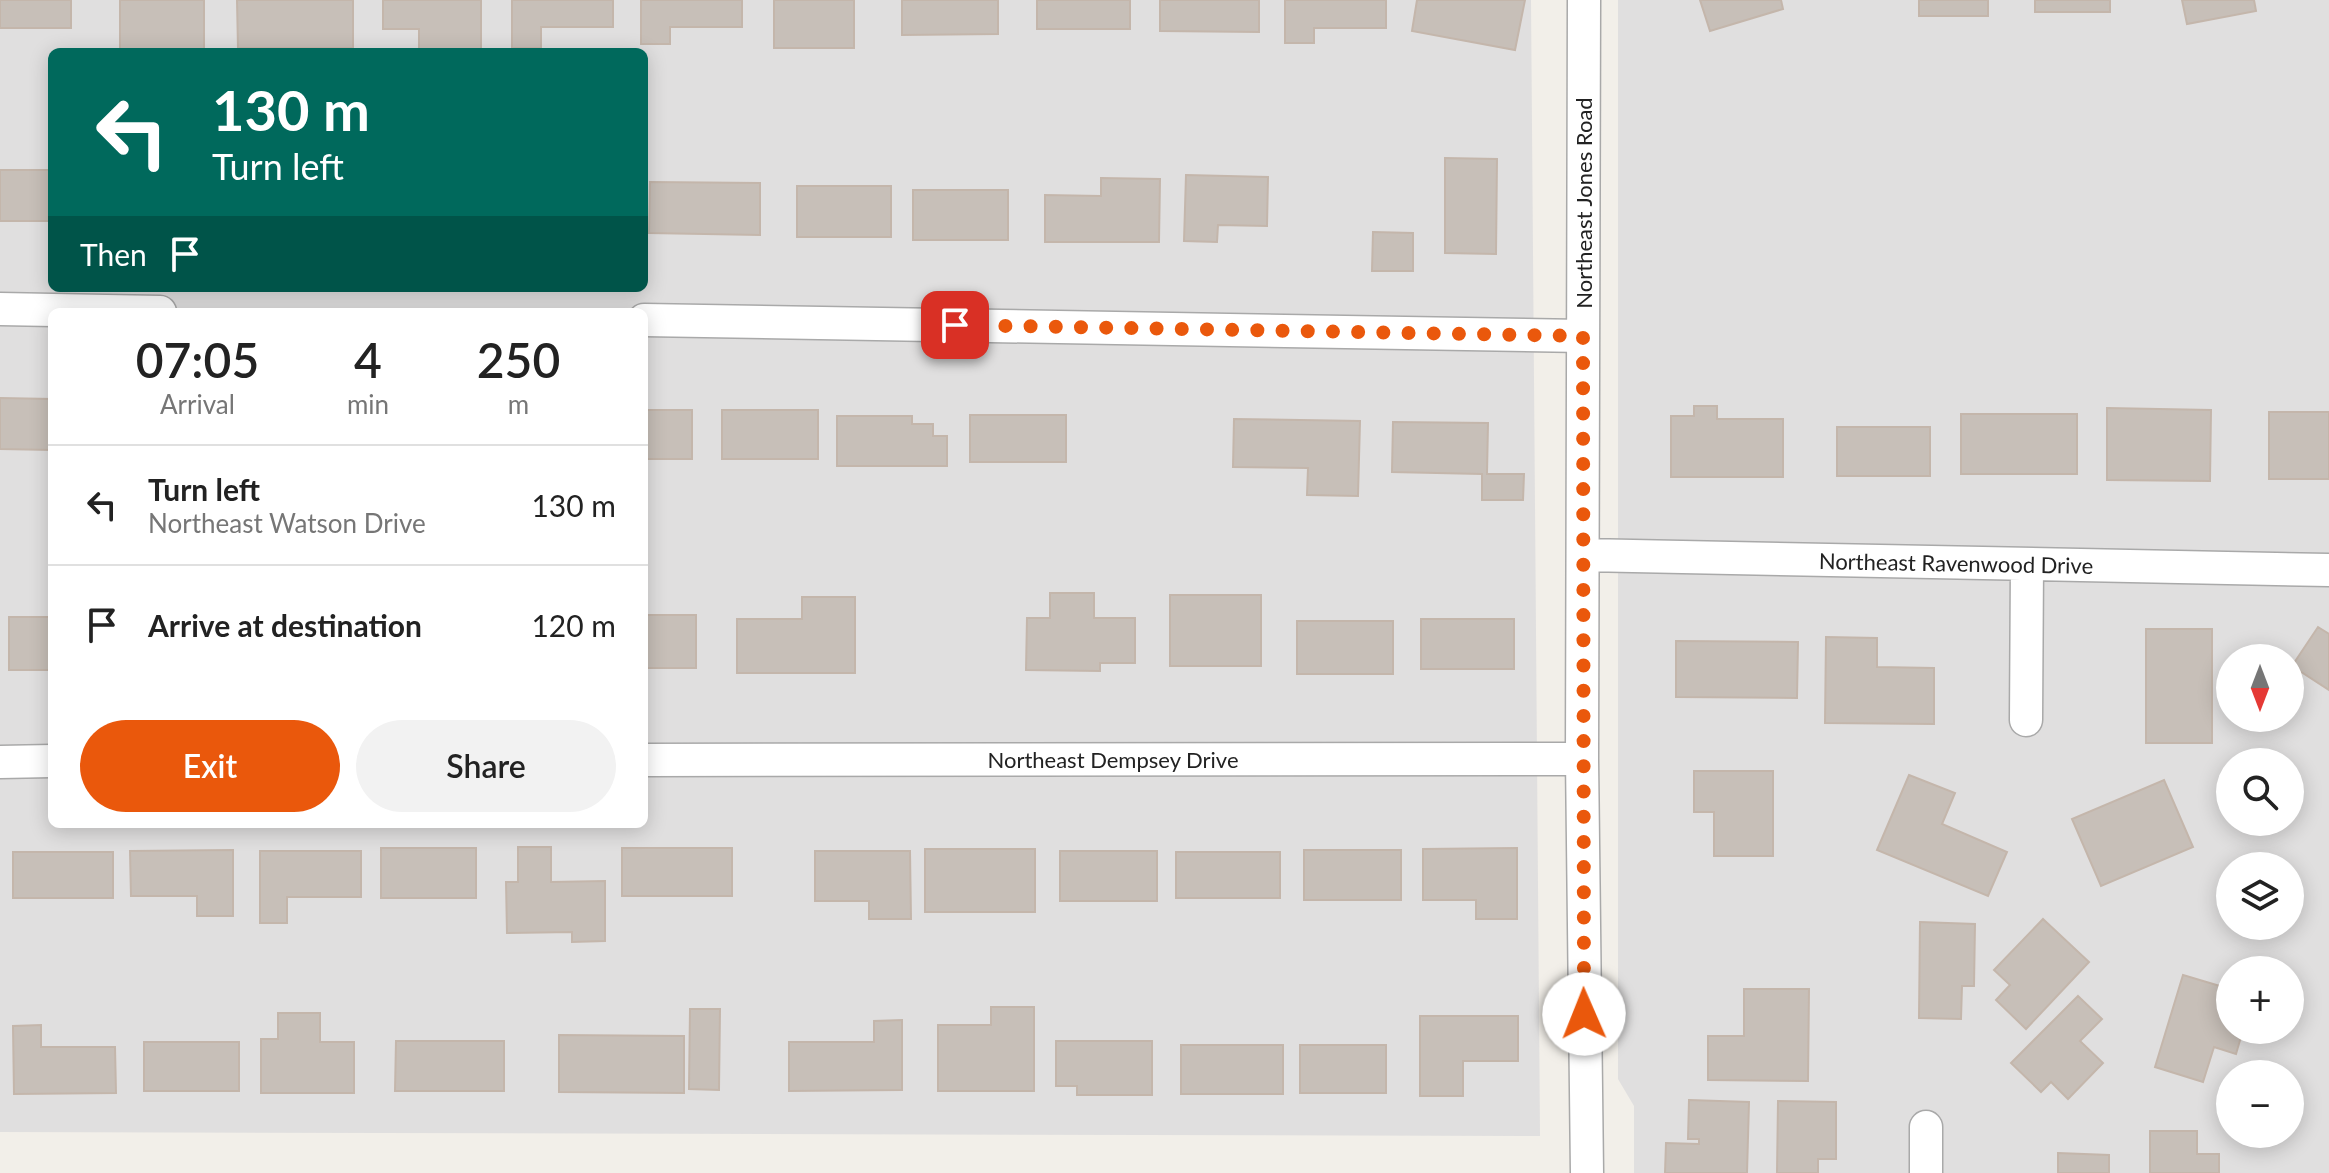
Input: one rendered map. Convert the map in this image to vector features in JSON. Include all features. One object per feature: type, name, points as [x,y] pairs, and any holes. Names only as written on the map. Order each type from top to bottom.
[{"type":"street","name":"Northeast Jones Road","points":[[1584,0],[1582,759],[1587,1173]]},
{"type":"street","points":[[0,309],[48,310]]},
{"type":"street","points":[[648,320],[1583,336]]},
{"type":"street","name":"Northeast Ravenwood Drive","points":[[1584,555],[2329,570]]},
{"type":"street","points":[[2026,720],[2027,564]]},
{"type":"street","name":"Northeast Dempsey Drive","points":[[648,760],[1582,759]]},
{"type":"street","points":[[0,762],[48,761]]},
{"type":"street","points":[[1926,1127],[1926,1173]]},
{"type":"shaded area","points":[[0,0],[1531,0],[1540,1136],[0,1132]]},
{"type":"shaded area","points":[[1618,0],[2329,0],[2329,1173],[1634,1173],[1634,1106],[1618,1079]]},
{"type":"building","points":[[0,0],[71,0],[71,28],[0,28]]},
{"type":"building","points":[[120,0],[204,0],[204,48],[120,48]]},
{"type":"building","points":[[237,0],[353,0],[353,48],[238,48]]},
{"type":"building","points":[[383,0],[481,0],[481,48],[419,48],[419,29],[383,29]]},
{"type":"building","points":[[512,0],[613,0],[613,27],[541,27],[541,48],[512,48]]},
{"type":"building","points":[[641,0],[742,0],[742,27],[670,27],[670,44],[641,44]]},
{"type":"building","points":[[774,0],[854,0],[854,48],[774,48]]},
{"type":"building","points":[[902,0],[998,0],[998,34],[902,35]]},
{"type":"building","points":[[1037,0],[1130,0],[1130,29],[1037,29]]},
{"type":"building","points":[[1160,0],[1259,0],[1259,32],[1160,31]]},
{"type":"building","points":[[1285,0],[1386,0],[1386,28],[1314,28],[1314,43],[1285,43]]},
{"type":"building","points":[[1417,0],[1525,0],[1515,50],[1412,31]]},
{"type":"building","points":[[1700,0],[1781,0],[1783,9],[1710,31]]},
{"type":"building","points":[[1919,0],[1988,0],[1988,16],[1919,16]]},
{"type":"building","points":[[2035,0],[2110,0],[2110,12],[2035,12]]},
{"type":"building","points":[[2182,0],[2254,0],[2256,11],[2187,24]]},
{"type":"building","points":[[1445,158],[1497,159],[1496,254],[1445,253]]},
{"type":"building","points":[[0,170],[48,170],[48,221],[0,221]]},
{"type":"building","points":[[1186,175],[1268,177],[1267,226],[1218,225],[1217,242],[1184,241]]},
{"type":"building","points":[[1101,178],[1160,179],[1159,242],[1045,242],[1045,195],[1101,196]]},
{"type":"building","points":[[650,182],[760,183],[760,235],[649,233]]},
{"type":"building","points":[[797,186],[891,186],[891,237],[797,237]]},
{"type":"building","points":[[913,190],[1008,190],[1008,240],[913,240]]},
{"type":"building","points":[[1373,232],[1413,233],[1413,271],[1372,271]]},
{"type":"building","points":[[0,398],[48,399],[48,450],[0,449]]},
{"type":"building","points":[[1694,406],[1717,406],[1717,419],[1783,419],[1783,477],[1671,477],[1671,416],[1694,416]]},
{"type":"building","points":[[2107,408],[2211,410],[2210,481],[2107,480]]},
{"type":"building","points":[[648,410],[692,410],[692,459],[648,459]]},
{"type":"building","points":[[722,410],[818,410],[818,459],[722,459]]},
{"type":"building","points":[[2269,412],[2329,412],[2329,479],[2269,479]]},
{"type":"building","points":[[1961,414],[2077,414],[2077,474],[1961,474]]},
{"type":"building","points":[[970,415],[1066,415],[1066,462],[970,462]]},
{"type":"building","points":[[837,416],[912,416],[912,424],[933,424],[933,436],[947,436],[947,466],[837,466]]},
{"type":"building","points":[[1234,419],[1360,421],[1358,496],[1307,495],[1308,468],[1233,467]]},
{"type":"building","points":[[1393,422],[1488,423],[1487,474],[1524,474],[1523,500],[1482,500],[1482,474],[1392,472]]},
{"type":"building","points":[[1837,427],[1930,427],[1930,476],[1837,476]]},
{"type":"building","points":[[1050,593],[1094,593],[1094,618],[1135,618],[1135,663],[1100,663],[1100,671],[1026,670],[1027,618],[1050,618]]},
{"type":"building","points":[[1170,595],[1261,595],[1261,666],[1170,666]]},
{"type":"building","points":[[802,597],[855,597],[855,673],[737,673],[737,619],[802,619]]},
{"type":"building","points":[[648,615],[696,615],[696,668],[648,668]]},
{"type":"building","points":[[9,617],[48,617],[48,670],[9,670]]},
{"type":"building","points":[[1421,619],[1514,619],[1514,669],[1421,669]]},
{"type":"building","points":[[1297,621],[1393,621],[1393,674],[1297,674]]},
{"type":"building","points":[[2318,627],[2329,634],[2329,690],[2304,674],[2304,648]]},
{"type":"building","points":[[2146,629],[2212,629],[2212,743],[2146,743]]},
{"type":"building","points":[[1826,637],[1877,638],[1877,667],[1934,668],[1934,724],[1825,723]]},
{"type":"building","points":[[1676,641],[1798,642],[1797,698],[1676,697]]},
{"type":"building","points":[[1694,771],[1773,771],[1773,856],[1714,856],[1714,812],[1694,812]]},
{"type":"building","points":[[1909,775],[1955,793],[1942,824],[2007,852],[1988,896],[1877,850]]},
{"type":"building","points":[[2164,780],[2193,847],[2101,886],[2072,819]]},
{"type":"building","points":[[518,847],[551,847],[551,882],[605,881],[605,941],[572,942],[572,932],[507,933],[506,882],[518,882]]},
{"type":"building","points":[[381,848],[476,848],[476,898],[381,898]]},
{"type":"building","points":[[622,848],[732,848],[732,896],[622,896]]},
{"type":"building","points":[[1517,848],[1517,919],[1476,919],[1476,900],[1423,900],[1423,849]]},
{"type":"building","points":[[925,849],[1035,849],[1035,912],[925,912]]},
{"type":"building","points":[[233,850],[233,916],[197,916],[197,896],[131,896],[130,851]]},
{"type":"building","points":[[1304,850],[1401,850],[1401,900],[1304,900]]},
{"type":"building","points":[[260,851],[361,851],[361,897],[287,897],[287,923],[260,923]]},
{"type":"building","points":[[815,851],[910,851],[911,919],[869,919],[869,901],[815,901]]},
{"type":"building","points":[[1060,851],[1157,851],[1157,901],[1060,901]]},
{"type":"building","points":[[13,852],[113,852],[113,898],[13,898]]},
{"type":"building","points":[[1176,852],[1280,852],[1280,898],[1176,898]]},
{"type":"building","points":[[2043,919],[2089,962],[2026,1029],[1996,1000],[2010,985],[1994,970]]},
{"type":"building","points":[[1920,922],[1975,924],[1974,986],[1962,986],[1961,1019],[1919,1018]]},
{"type":"building","points":[[2183,975],[2216,985],[2216,1044],[2239,1044],[2236,1054],[2214,1047],[2203,1082],[2155,1067]]},
{"type":"building","points":[[1744,989],[1809,989],[1808,1081],[1708,1080],[1708,1036],[1744,1036]]},
{"type":"building","points":[[2078,996],[2102,1019],[2080,1041],[2103,1063],[2068,1099],[2051,1082],[2041,1092],[2011,1063]]},
{"type":"building","points":[[991,1007],[1034,1007],[1034,1091],[938,1091],[938,1025],[991,1025]]},
{"type":"building","points":[[690,1009],[720,1009],[719,1090],[689,1089]]},
{"type":"building","points":[[278,1013],[320,1013],[320,1042],[354,1042],[354,1093],[261,1093],[261,1039],[278,1039]]},
{"type":"building","points":[[1420,1016],[1518,1016],[1518,1061],[1463,1061],[1463,1096],[1420,1096]]},
{"type":"building","points":[[902,1020],[902,1090],[789,1091],[789,1042],[874,1042],[874,1021]]},
{"type":"building","points":[[41,1025],[41,1047],[115,1047],[116,1093],[14,1094],[13,1026]]},
{"type":"building","points":[[559,1035],[684,1036],[684,1093],[559,1092]]},
{"type":"building","points":[[396,1041],[504,1041],[504,1091],[395,1091]]},
{"type":"building","points":[[1056,1041],[1152,1041],[1152,1095],[1077,1095],[1077,1086],[1056,1086]]},
{"type":"building","points":[[144,1042],[239,1042],[239,1091],[144,1091]]},
{"type":"building","points":[[1181,1045],[1283,1045],[1283,1094],[1181,1094]]},
{"type":"building","points":[[1300,1045],[1386,1045],[1386,1093],[1300,1093]]},
{"type":"building","points":[[1689,1100],[1749,1102],[1747,1173],[1665,1173],[1666,1143],[1699,1144],[1699,1139],[1688,1139]]},
{"type":"building","points":[[1778,1101],[1836,1102],[1836,1159],[1818,1159],[1818,1173],[1777,1173]]},
{"type":"building","points":[[2150,1131],[2197,1131],[2197,1154],[2219,1154],[2219,1173],[2150,1173]]},
{"type":"building","points":[[2058,1153],[2109,1155],[2109,1173],[2058,1173]]},
{"type":"route","points":[[955,325],[1583,336],[1584,1014]]}]
